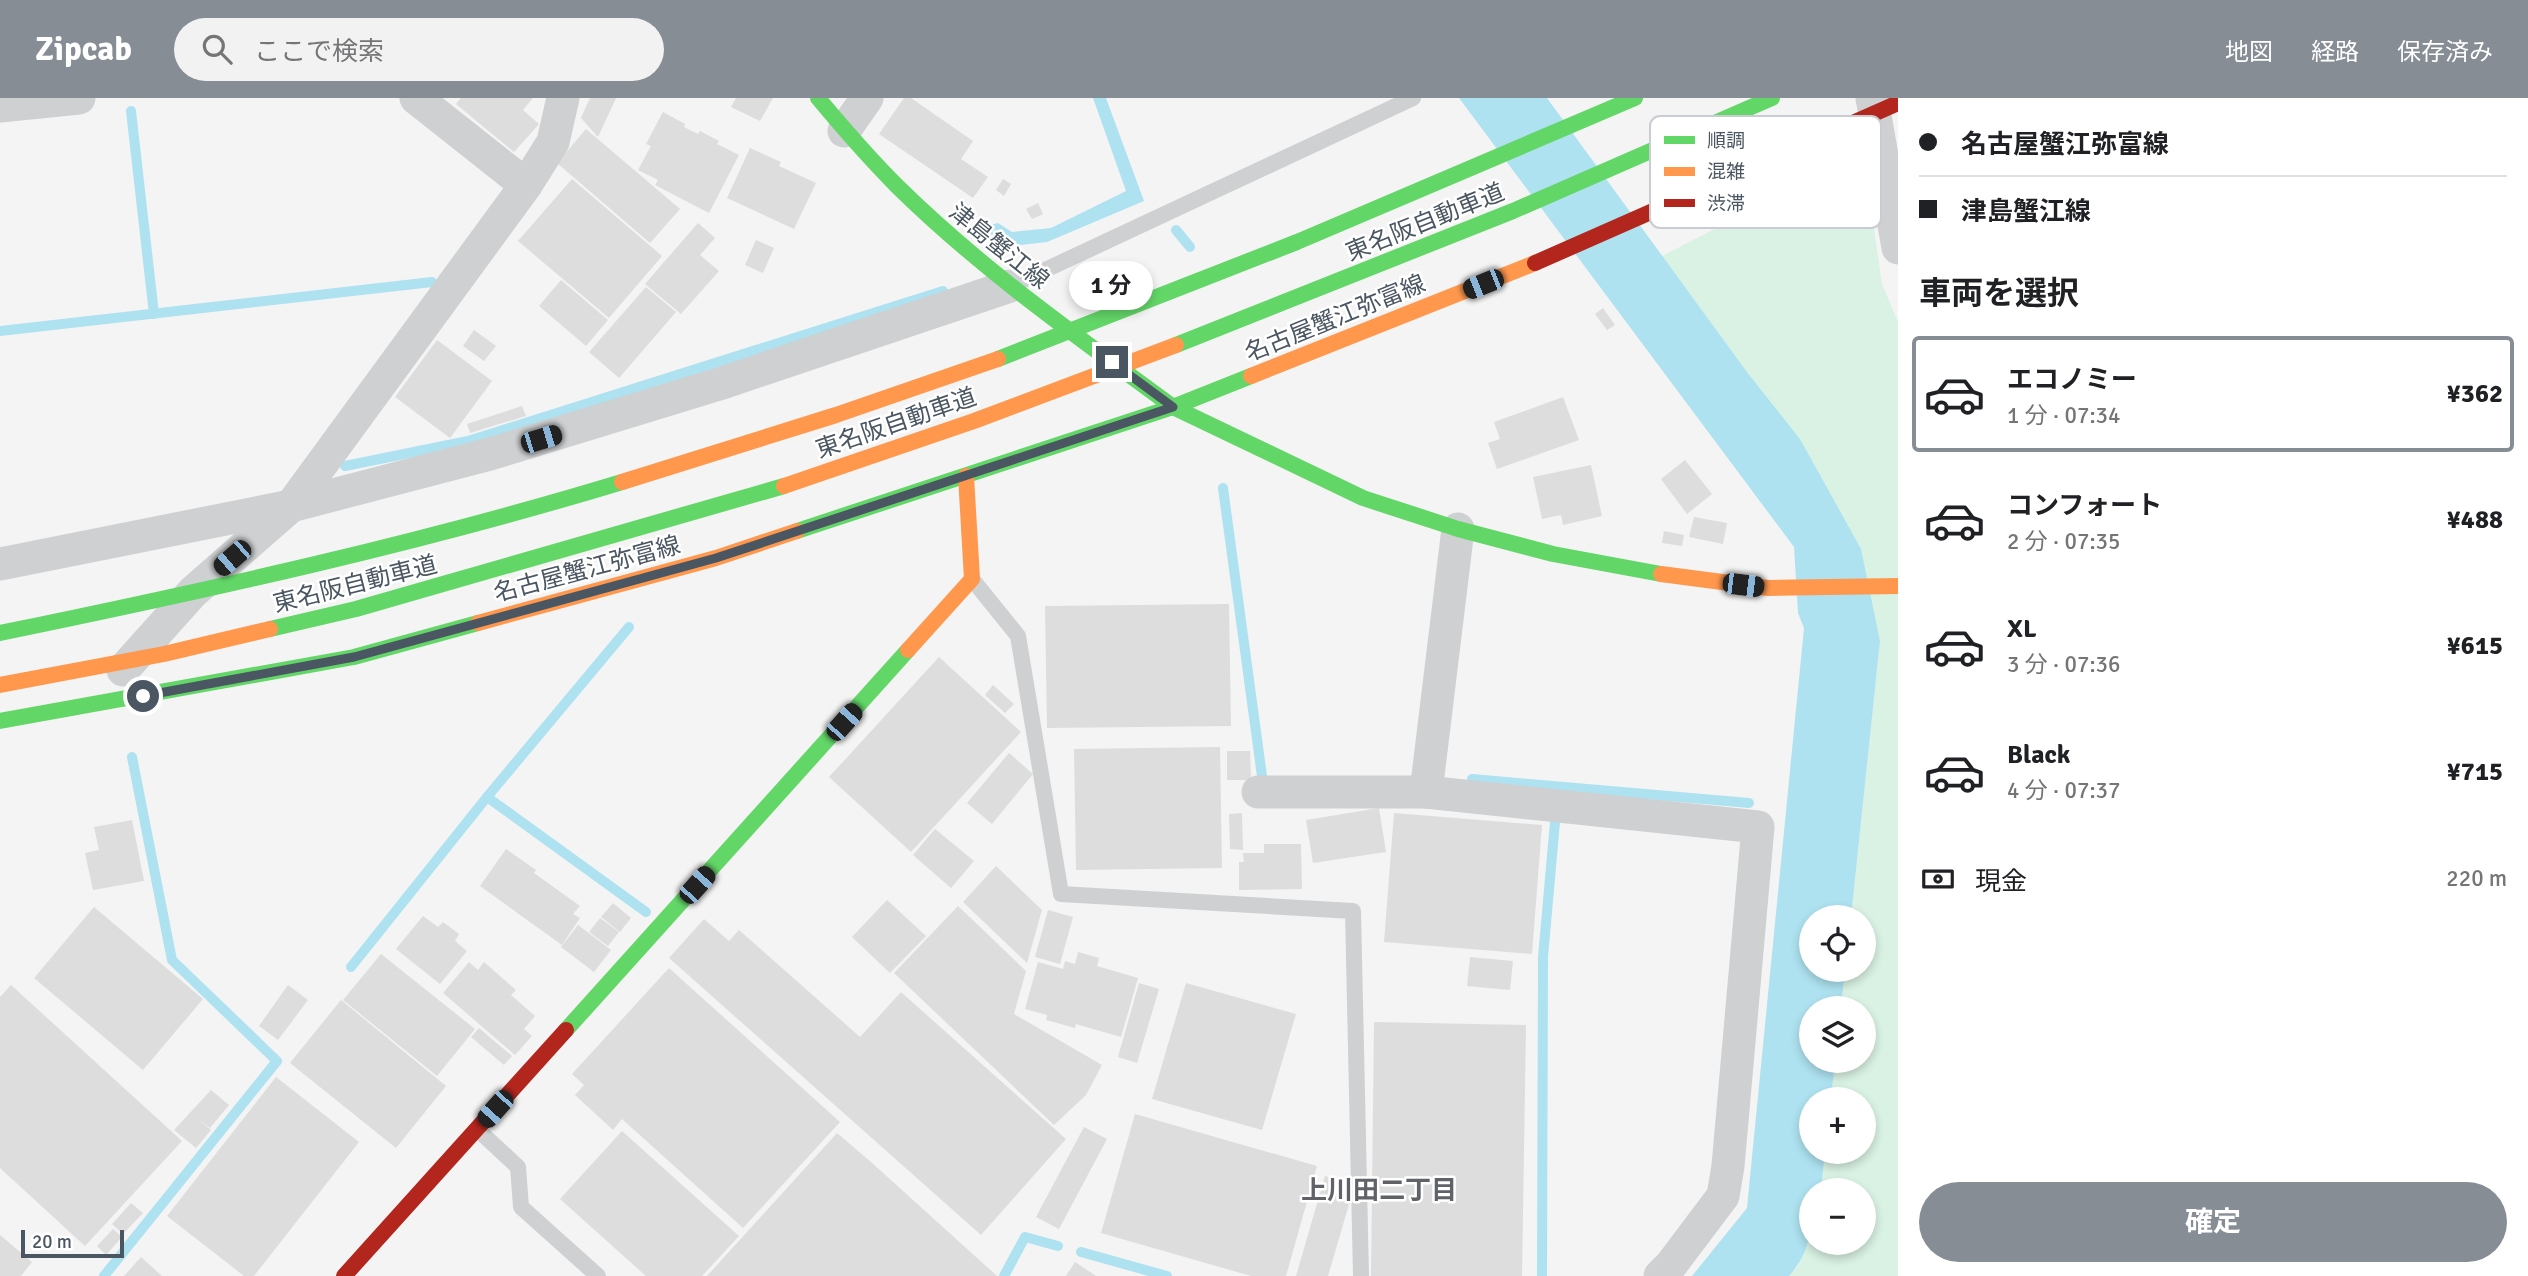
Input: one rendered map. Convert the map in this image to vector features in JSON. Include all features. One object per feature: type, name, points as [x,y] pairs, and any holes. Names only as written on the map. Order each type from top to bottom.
[{"type":"main road","name":"津島蟹江線","points":[[818,98],[844,131],[923,214],[1010,286],[1173,407]]},
{"type":"main road","name":"東名阪自動車道","points":[[0,633],[160,602],[345,559],[554,502],[754,442],[953,374],[1196,281],[1480,166],[1636,98]]},
{"type":"main road","name":"東名阪自動車道","points":[[1731,116],[1772,98]]},
{"type":"main road","name":"名古屋蟹江弥富線","points":[[1869,116],[1898,103]]},
{"type":"main road","name":"東名阪自動車道","points":[[0,685],[164,653],[356,609],[771,490],[974,421],[1214,331],[1513,211],[1650,151]]},
{"type":"main road","name":"名古屋蟹江弥富線","points":[[0,721],[354,657],[716,558],[1173,407],[1535,263],[1650,212]]},
{"type":"main road","points":[[1173,407],[1363,498],[1458,529],[1553,554],[1646,572],[1768,588],[1898,586]]},
{"type":"main road","points":[[344,1276],[972,579],[966,476]]},
{"type":"street","points":[[0,107],[79,98]]},
{"type":"street","points":[[416,98],[526,186]]},
{"type":"street","points":[[90,706],[193,592],[291,506],[526,186],[552,142],[563,98]]},
{"type":"street","points":[[844,131],[867,98]]},
{"type":"street","points":[[1872,98],[1875,116]]},
{"type":"street","points":[[1881,150],[1898,248]]},
{"type":"street","points":[[0,564],[291,506],[502,451],[719,384],[1010,286]]},
{"type":"street","points":[[1426,792],[1458,529]]},
{"type":"street","points":[[1258,792],[1426,792],[1758,827],[1728,1166],[1723,1196],[1660,1276]]},
{"type":"lane","points":[[1010,286],[1413,98]]},
{"type":"lane","points":[[972,579],[1018,636],[1062,894],[1353,911],[1362,1276]]},
{"type":"lane","points":[[477,1129],[518,1167],[521,1207],[598,1276]]},
{"type":"green space","points":[[1717,228],[1874,228],[1882,284],[1898,322],[1898,1276],[1789,1276],[1798,1266],[1803,1255],[1876,1255],[1876,1178],[1822,1178],[1824,1164],[1876,1164],[1876,1087],[1832,1087],[1834,1073],[1876,1073],[1876,996],[1842,996],[1844,982],[1876,982],[1876,905],[1852,905],[1880,641],[1800,439],[1662,256]]},
{"type":"water","points":[[1093,98],[1106,98],[1144,201],[1047,242],[1012,246],[996,233],[980,239],[974,229],[998,223],[1012,232],[1051,228],[1126,191]]},
{"type":"water","points":[[1459,98],[1547,98],[1747,372],[1800,439],[1861,549],[1880,641],[1852,905],[1799,905],[1799,982],[1844,982],[1842,996],[1799,996],[1799,1073],[1834,1073],[1832,1087],[1799,1087],[1799,1164],[1824,1164],[1822,1178],[1799,1178],[1799,1255],[1803,1255],[1789,1276],[1692,1276],[1747,1208],[1804,628],[1798,613],[1794,547]]},
{"type":"building","points":[[461,98],[533,98],[523,110],[539,124],[514,152],[456,104]]},
{"type":"building","points":[[590,98],[616,98],[598,137],[581,118]]},
{"type":"building","points":[[736,98],[773,98],[760,121],[731,107]]},
{"type":"building","points":[[904,98],[911,98],[973,141],[961,159],[988,177],[973,198],[879,134]]},
{"type":"building","points":[[663,112],[685,124],[684,127],[698,134],[700,131],[719,141],[717,144],[739,155],[709,213],[655,185],[658,180],[638,170],[651,146],[646,144]]},
{"type":"building","points":[[586,129],[680,209],[650,243],[557,163]]},
{"type":"building","points":[[750,148],[781,162],[779,166],[816,183],[794,229],[727,198]]},
{"type":"building","points":[[572,179],[662,256],[609,318],[518,241]]},
{"type":"building","points":[[1003,179],[1011,184],[1004,196],[996,190]]},
{"type":"building","points":[[1038,203],[1043,214],[1032,219],[1026,209]]},
{"type":"building","points":[[698,223],[715,238],[700,255],[719,271],[681,314],[645,284]]},
{"type":"building","points":[[756,240],[774,248],[763,273],[745,265]]},
{"type":"building","points":[[561,280],[608,320],[586,346],[539,306]]},
{"type":"building","points":[[646,287],[676,312],[619,378],[589,352]]},
{"type":"building","points":[[1603,308],[1615,325],[1607,330],[1595,314]]},
{"type":"building","points":[[474,330],[496,346],[484,361],[463,346]]},
{"type":"building","points":[[437,340],[492,381],[450,438],[395,397]]},
{"type":"building","points":[[1563,397],[1579,440],[1497,469],[1488,443],[1500,439],[1494,422]]},
{"type":"building","points":[[522,406],[526,416],[470,433],[467,424]]},
{"type":"building","points":[[1685,460],[1712,494],[1687,514],[1661,479]]},
{"type":"building","points":[[1591,465],[1602,516],[1563,525],[1561,515],[1542,519],[1533,477]]},
{"type":"building","points":[[1694,517],[1727,523],[1723,544],[1689,537]]},
{"type":"building","points":[[1664,531],[1684,535],[1682,546],[1662,543]]},
{"type":"building","points":[[1229,604],[1231,726],[1047,728],[1045,606]]},
{"type":"building","points":[[939,657],[1021,732],[911,852],[829,777]]},
{"type":"building","points":[[993,685],[1014,704],[1005,713],[985,695]]},
{"type":"building","points":[[1220,747],[1222,868],[1076,870],[1074,749]]},
{"type":"building","points":[[1227,751],[1250,751],[1251,780],[1227,780]]},
{"type":"building","points":[[1009,753],[1033,774],[992,824],[967,803]]},
{"type":"building","points":[[1379,808],[1386,852],[1313,863],[1306,820]]},
{"type":"building","points":[[1242,813],[1243,850],[1230,849],[1229,814]]},
{"type":"building","points":[[1394,813],[1542,825],[1532,954],[1384,942]]},
{"type":"building","points":[[132,820],[144,881],[93,890],[85,853],[99,850],[94,827]]},
{"type":"building","points":[[935,829],[974,861],[951,888],[913,855]]},
{"type":"building","points":[[1264,844],[1301,844],[1302,889],[1239,890],[1239,862],[1244,862],[1243,853],[1264,853]]},
{"type":"building","points":[[506,849],[580,906],[573,914],[580,918],[562,945],[480,886]]},
{"type":"building","points":[[996,866],[1042,910],[1027,963],[963,902]]},
{"type":"building","points":[[887,900],[926,936],[890,973],[852,937]]},
{"type":"building","points":[[613,903],[631,918],[620,932],[601,917]]},
{"type":"building","points":[[958,906],[1026,971],[1014,1014],[1102,1065],[1086,1095],[1054,1125],[894,973]]},
{"type":"building","points":[[94,907],[203,999],[143,1070],[34,978]]},
{"type":"building","points":[[1048,910],[1073,917],[1060,964],[1035,957]]},
{"type":"building","points":[[423,916],[438,927],[443,922],[459,934],[455,941],[467,951],[440,984],[396,949]]},
{"type":"building","points":[[600,918],[619,932],[608,946],[589,932]]},
{"type":"building","points":[[704,919],[729,941],[739,930],[860,1037],[901,992],[1066,1139],[981,1235],[669,958]]},
{"type":"building","points":[[578,925],[611,950],[594,972],[561,947]]},
{"type":"building","points":[[1078,952],[1099,958],[1097,966],[1138,978],[1121,1037],[1076,1024],[1075,1028],[1046,1020],[1047,1015],[1025,1009],[1038,962],[1063,969],[1065,961],[1075,964]]},
{"type":"building","points":[[381,954],[475,1029],[437,1076],[343,1000]]},
{"type":"building","points":[[1470,957],[1513,961],[1510,990],[1467,986]]},
{"type":"building","points":[[469,962],[478,970],[484,962],[516,990],[511,995],[535,1016],[524,1029],[532,1036],[515,1055],[443,993]]},
{"type":"building","points":[[669,968],[840,1122],[743,1228],[622,1119],[613,1130],[575,1095],[584,1085],[572,1074]]},
{"type":"building","points":[[1139,983],[1159,989],[1137,1063],[1118,1057]]},
{"type":"building","points":[[1186,983],[1296,1014],[1262,1130],[1152,1099]]},
{"type":"building","points":[[11,985],[182,1141],[85,1246],[0,1168],[0,997]]},
{"type":"building","points":[[288,985],[308,1000],[278,1040],[259,1026]]},
{"type":"building","points":[[341,1000],[446,1086],[396,1148],[290,1063]]},
{"type":"building","points":[[1374,1022],[1526,1025],[1522,1276],[1371,1276]]},
{"type":"building","points":[[479,1028],[512,1056],[504,1065],[471,1037]]},
{"type":"building","points":[[276,1077],[359,1142],[254,1276],[244,1276],[167,1216]]},
{"type":"building","points":[[211,1090],[229,1105],[210,1128],[197,1118],[211,1130],[196,1148],[174,1130]]},
{"type":"building","points":[[1135,1114],[1317,1166],[1286,1276],[1251,1276],[1101,1233]]},
{"type":"building","points":[[1084,1127],[1107,1139],[1059,1229],[1036,1217]]},
{"type":"building","points":[[622,1131],[739,1236],[702,1276],[646,1276],[560,1199]]},
{"type":"building","points":[[837,1133],[871,1162],[997,1276],[707,1276]]},
{"type":"building","points":[[1325,1176],[1355,1184],[1328,1276],[1296,1276]]},
{"type":"building","points":[[131,1203],[143,1213],[123,1234],[112,1224]]},
{"type":"building","points":[[113,1229],[122,1237],[106,1255],[97,1246]]},
{"type":"building","points":[[0,1235],[32,1262],[21,1276],[0,1276]]},
{"type":"building","points":[[141,1257],[162,1276],[124,1276]]},
{"type":"building","points":[[1075,1262],[1096,1276],[1066,1276]]},
{"type":"waterway","points":[[131,111],[154,314]]},
{"type":"waterway","points":[[1176,230],[1190,247]]},
{"type":"waterway","points":[[0,331],[432,282]]},
{"type":"waterway","points":[[345,466],[468,441],[943,291]]},
{"type":"waterway","points":[[1223,488],[1262,776]]},
{"type":"waterway","points":[[351,967],[487,797],[629,627]]},
{"type":"waterway","points":[[104,1276],[277,1061],[172,960],[132,757]]},
{"type":"waterway","points":[[1472,779],[1749,803]]},
{"type":"waterway","points":[[487,797],[646,912]]},
{"type":"waterway","points":[[1542,1276],[1543,957],[1555,822]]},
{"type":"waterway","points":[[1004,1276],[1025,1237],[1058,1246]]},
{"type":"waterway","points":[[1081,1252],[1167,1276]]},
{"type":"traffic: fast","points":[[818,98],[887,175],[962,246],[1173,407]]},
{"type":"traffic: fast","points":[[998,359],[1297,242],[1635,98]]},
{"type":"traffic: fast","points":[[1731,116],[1772,98]]},
{"type":"traffic: fast","points":[[1176,345],[1513,211],[1650,151]]},
{"type":"traffic: fast","points":[[797,531],[1173,407],[1251,376]]},
{"type":"traffic: fast","points":[[1173,407],[1363,498],[1458,529],[1553,554],[1661,574]]},
{"type":"traffic: fast","points":[[0,633],[313,565],[468,526],[622,482]]},
{"type":"traffic: fast","points":[[270,629],[356,609],[784,486]]},
{"type":"traffic: fast","points":[[0,721],[354,657],[478,623]]},
{"type":"traffic: fast","points":[[566,1030],[908,650]]},
{"type":"traffic: slow","points":[[1251,376],[1535,263]]},
{"type":"traffic: slow","points":[[784,486],[974,421],[1176,345]]},
{"type":"traffic: slow","points":[[622,482],[836,415],[998,359]]},
{"type":"traffic: slow","points":[[908,650],[972,579],[966,476]]},
{"type":"traffic: slow","points":[[478,623],[716,558],[797,531]]},
{"type":"traffic: slow","points":[[1661,574],[1768,588],[1898,586]]},
{"type":"traffic: slow","points":[[0,685],[164,654],[270,629]]},
{"type":"traffic: jam","points":[[1869,116],[1898,103]]},
{"type":"traffic: jam","points":[[1535,263],[1650,212]]},
{"type":"traffic: jam","points":[[344,1276],[566,1030]]},
{"type":"district","name":"上川田二丁目","points":[[1379,1191]]},
{"type":"route","points":[[143,696],[354,657],[716,558],[1173,407],[1112,362]]}]
